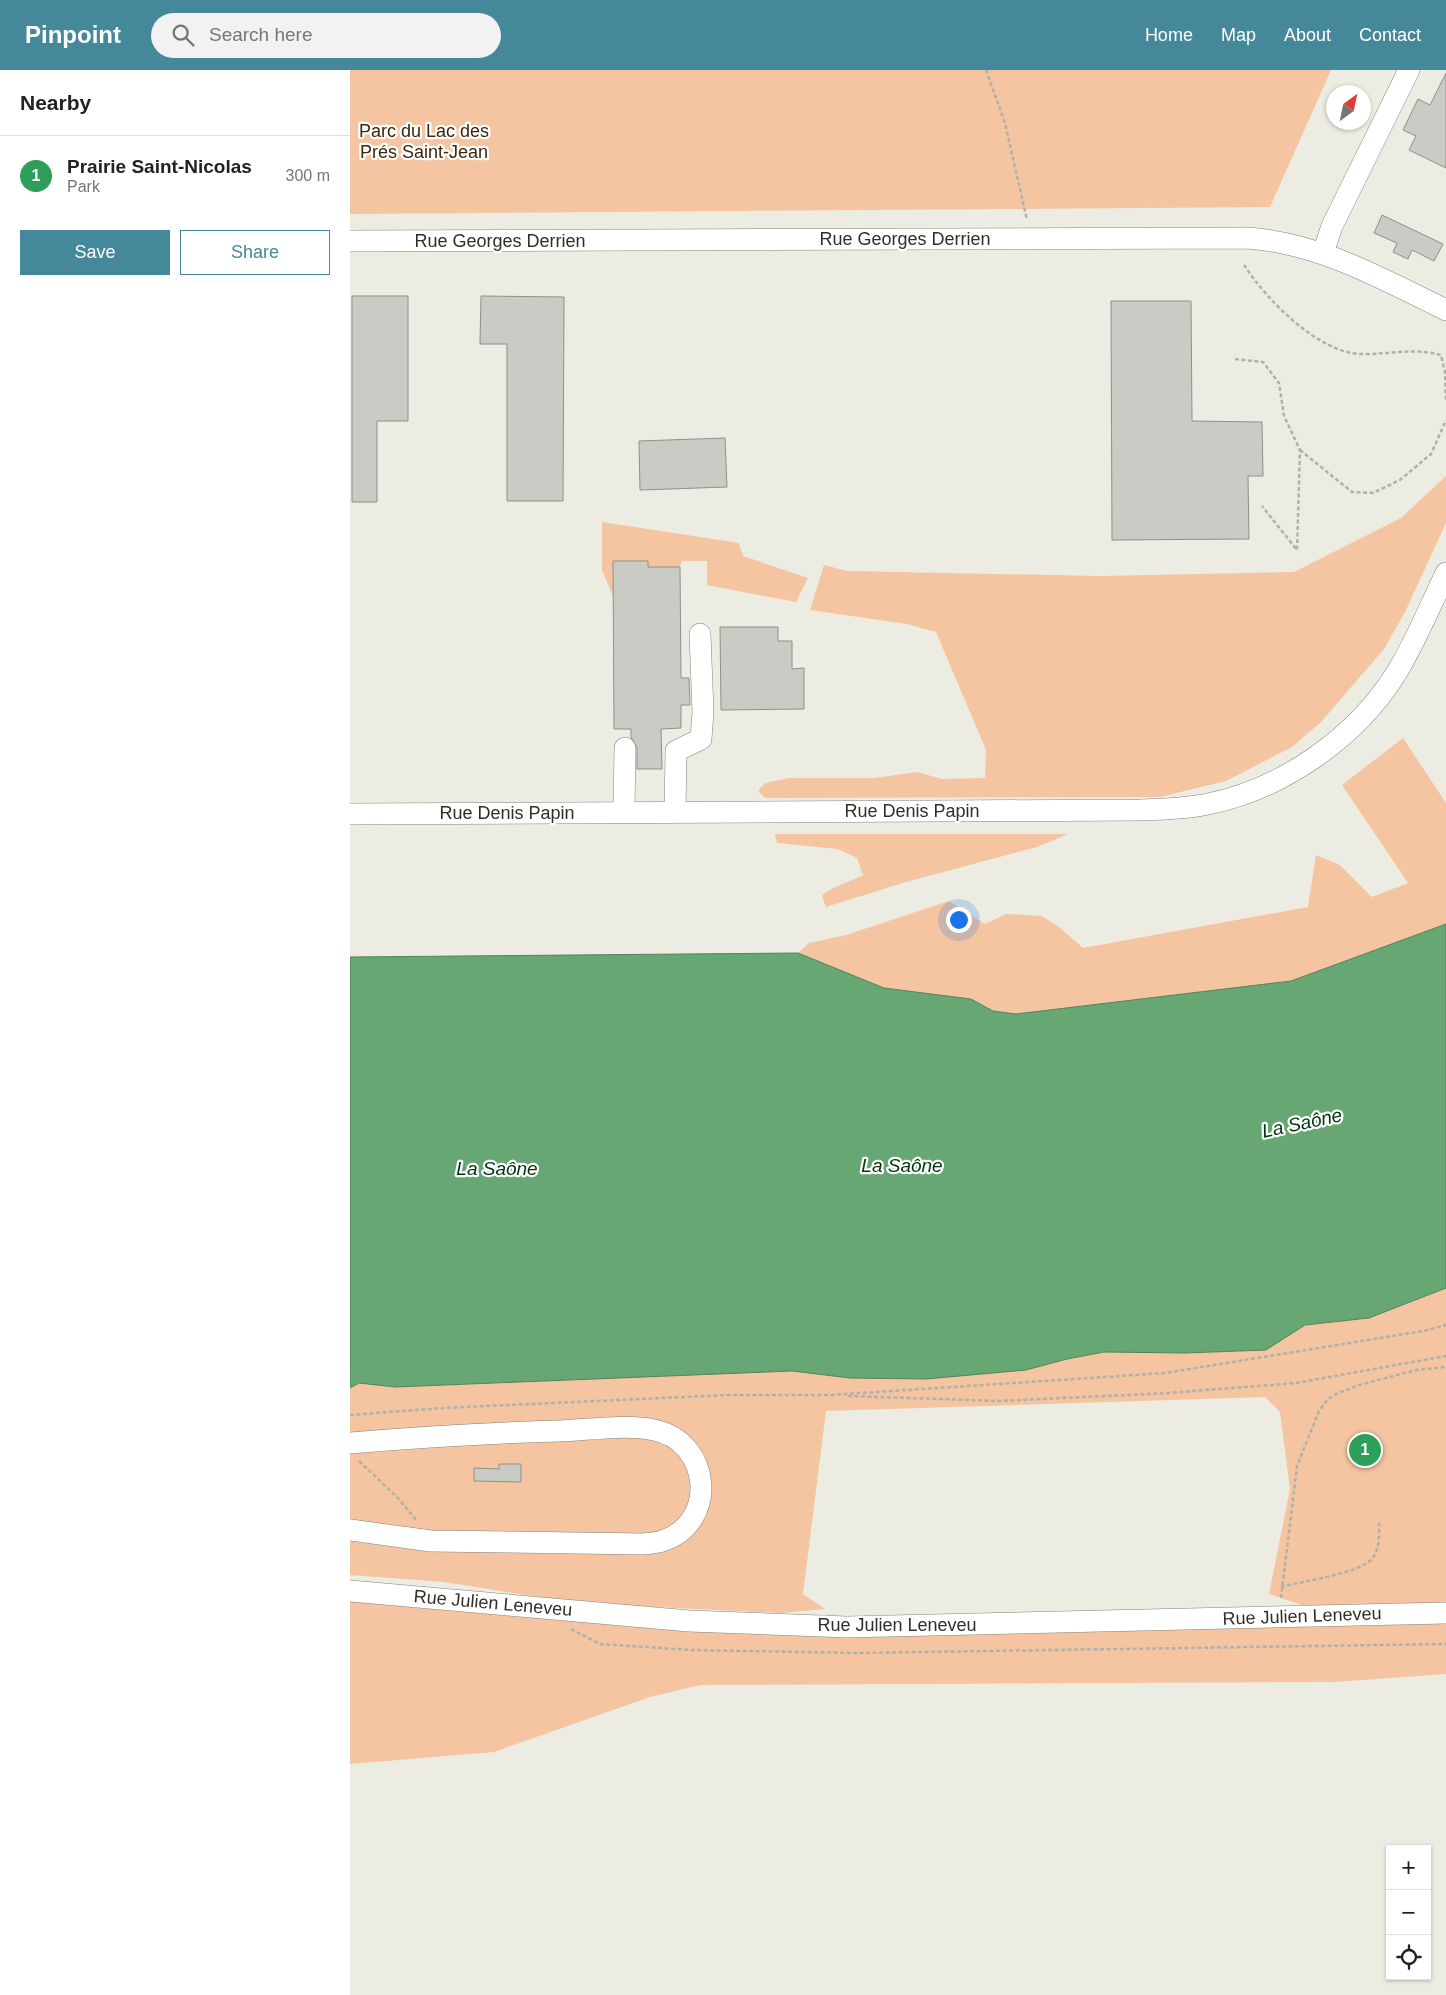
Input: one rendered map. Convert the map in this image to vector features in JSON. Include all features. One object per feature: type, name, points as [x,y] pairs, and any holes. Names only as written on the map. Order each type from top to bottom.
[{"type":"street","points":[[1323,253],[1332,226],[1409,70]]},
{"type":"street","name":"Rue Georges Derrien","points":[[350,241],[1247,238],[1274,240],[1323,253],[1446,310]]},
{"type":"street","name":"Rue Denis Papin","points":[[350,814],[1140,810],[1209,804],[1263,786],[1318,755],[1368,710],[1396,673],[1412,646],[1446,573]]},
{"type":"street","points":[[675,812],[676,751],[701,739],[703,712],[700,634]]},
{"type":"street","points":[[624,812],[625,748]]},
{"type":"street","points":[[350,1530],[431,1541],[644,1544],[662,1541],[675,1535],[689,1522],[701,1500],[702,1483],[697,1462],[686,1447],[667,1433],[653,1430],[601,1429],[435,1435],[352,1449]]},
{"type":"street","name":"Rue Julien Leneveu","points":[[350,1590],[689,1621],[847,1627],[1446,1613]]},
{"type":"path","points":[[986,70],[1005,123],[1031,239]]},
{"type":"path","points":[[1244,265],[1258,287],[1302,329],[1336,347],[1358,354],[1422,350],[1441,355],[1446,400]]},
{"type":"path","points":[[1234,359],[1262,362],[1279,383],[1284,416],[1300,450],[1352,492],[1373,493],[1400,480],[1430,454],[1446,420]]},
{"type":"path","points":[[1262,506],[1297,550],[1300,450]]},
{"type":"path","points":[[831,1395],[1165,1373],[1423,1331],[1446,1325]]},
{"type":"path","points":[[350,1415],[443,1408],[718,1396],[831,1395],[1000,1401],[1168,1393],[1296,1383],[1446,1356]]},
{"type":"path","points":[[1280,1616],[1281,1587],[1297,1466],[1318,1411],[1328,1399],[1359,1385],[1416,1370],[1446,1367]]},
{"type":"path","points":[[352,1449],[411,1512],[431,1541]]},
{"type":"path","points":[[1281,1587],[1361,1566],[1371,1559],[1376,1550],[1379,1522]]},
{"type":"path","points":[[550,1608],[574,1632],[600,1644],[692,1650],[857,1652],[1446,1644]]},
{"type":"green space","name":"Parc du Lac des Prés Saint-Jean","points":[[350,70],[1331,70],[1270,207],[350,214]]},
{"type":"green space","points":[[1446,476],[1446,523],[1405,612],[1384,649],[1321,722],[1292,747],[1226,781],[1160,797],[765,798],[758,791],[765,783],[789,778],[874,778],[917,772],[942,779],[985,778],[986,750],[936,632],[907,624],[810,610],[824,565],[847,571],[1100,576],[1294,572],[1401,518]]},
{"type":"green space","points":[[602,522],[739,543],[743,556],[808,578],[796,602],[707,585],[707,561],[682,561],[680,567],[648,567],[648,561],[613,561],[613,596],[602,570]]},
{"type":"green space","points":[[1403,738],[1446,803],[1446,924],[1291,981],[1016,1014],[993,1011],[971,999],[884,988],[798,953],[809,943],[846,935],[949,901],[985,924],[1006,914],[1042,916],[1059,927],[1083,948],[1308,907],[1316,855],[1340,865],[1372,897],[1408,883],[1342,785]]},
{"type":"green space","points":[[775,834],[1068,834],[1037,847],[906,882],[826,907],[822,896],[835,887],[863,875],[857,858],[838,849],[777,843]]},
{"type":"green space","points":[[1446,1288],[1446,1607],[1314,1609],[1269,1594],[1290,1489],[1280,1412],[1265,1397],[826,1411],[803,1594],[825,1609],[781,1613],[575,1603],[444,1582],[350,1575],[350,1388],[358,1383],[395,1387],[792,1371],[850,1378],[926,1379],[1104,1352],[1185,1353],[1266,1350],[1305,1325],[1369,1318]]},
{"type":"green space","points":[[350,1598],[552,1617],[1446,1623],[1446,1674],[1335,1682],[700,1685],[650,1697],[494,1752],[350,1764]]},
{"type":"water","name":"La Saône","points":[[1446,924],[1446,1288],[1369,1318],[1305,1325],[1266,1350],[1185,1353],[1104,1352],[1026,1370],[926,1379],[850,1378],[792,1371],[395,1387],[359,1383],[350,1388],[350,957],[798,953],[884,988],[971,999],[993,1011],[1016,1014],[1291,981]]},
{"type":"building","points":[[1446,73],[1446,168],[1409,150],[1416,136],[1403,130],[1418,99],[1430,105]]},
{"type":"building","points":[[1382,215],[1443,244],[1434,261],[1412,250],[1408,259],[1393,252],[1397,243],[1374,233]]},
{"type":"building","points":[[352,296],[408,296],[408,421],[377,421],[377,502],[352,502]]},
{"type":"building","points":[[481,296],[564,297],[563,501],[507,501],[507,344],[480,344]]},
{"type":"building","points":[[1111,301],[1191,301],[1192,421],[1262,422],[1263,476],[1248,476],[1249,539],[1112,540]]},
{"type":"building","points":[[725,438],[727,487],[640,490],[639,441]]},
{"type":"building","points":[[613,561],[648,561],[648,567],[680,567],[681,678],[689,678],[690,705],[681,705],[681,728],[661,729],[662,769],[637,769],[637,748],[631,737],[631,729],[614,729]]},
{"type":"building","points":[[720,627],[778,627],[778,641],[792,641],[792,669],[804,668],[804,709],[721,710]]},
{"type":"building","points":[[499,1464],[521,1464],[521,1482],[474,1481],[474,1468],[499,1469]]},
{"type":"place","name":"Prairie Saint-Nicolas","points":[[1365,1450]]}]
